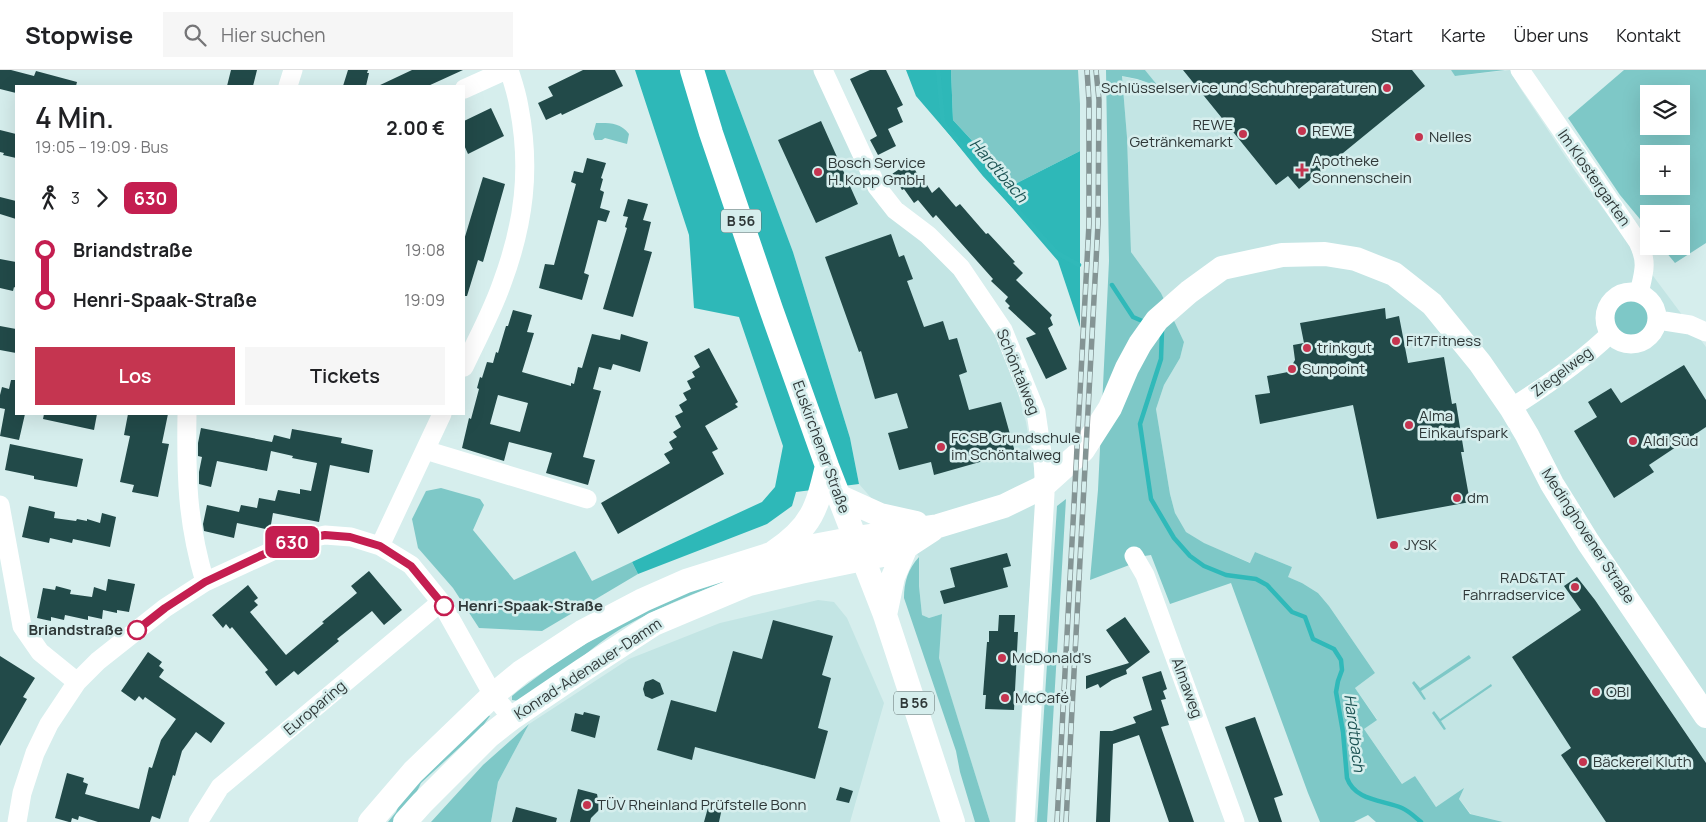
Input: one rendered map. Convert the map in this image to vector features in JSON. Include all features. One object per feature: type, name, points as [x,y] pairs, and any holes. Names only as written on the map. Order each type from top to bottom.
[{"type":"main road","name":"Euskirchener Straße","points":[[692,70],[717,152],[771,309],[838,496],[884,615],[953,822]]},
{"type":"main road","name":"Medinghovener Straße","points":[[860,549],[889,538],[938,526],[1004,506],[1041,488],[1083,450],[1110,408],[1127,368],[1140,344],[1158,320],[1189,292],[1222,268],[1282,255],[1326,254],[1356,260],[1394,274],[1432,304],[1480,362],[1511,408],[1552,484],[1588,542],[1706,716]]},
{"type":"main road","points":[[771,554],[795,537],[810,518],[819,497],[827,466]]},
{"type":"main road","points":[[838,496],[889,538],[893,577],[884,615]]},
{"type":"main road","points":[[889,538],[906,522],[938,526]]},
{"type":"main road","name":"Konrad-Adenauer-Damm","points":[[370,822],[413,772],[493,695],[521,672],[582,632],[643,600],[686,581],[771,554],[860,549]]},
{"type":"main road","name":"Konrad-Adenauer-Damm","points":[[405,822],[489,736],[512,718],[654,624],[749,584],[800,572],[860,549]]},
{"type":"street","points":[[288,85],[293,70]]},
{"type":"street","points":[[465,89],[508,70],[519,106],[524,145],[525,196],[516,241],[502,285],[465,364]]},
{"type":"street","name":"Schöntalweg","points":[[823,70],[877,187],[895,210],[928,235],[961,268],[1003,330],[1036,412],[1043,460],[1045,494],[1025,822]]},
{"type":"street","name":"Im Klostergarten","points":[[1520,70],[1644,253],[1645,262],[1639,293]]},
{"type":"street","points":[[1627,292],[1639,293],[1648,297],[1654,305],[1658,320],[1652,335],[1640,343],[1629,345],[1610,334],[1605,322],[1608,305],[1618,295],[1627,292]]},
{"type":"street","points":[[1658,320],[1690,325],[1706,332]]},
{"type":"street","name":"Ziegelweg","points":[[1511,408],[1556,379],[1596,348],[1610,334]]},
{"type":"street","points":[[187,415],[186,464],[189,511],[196,550],[205,582]]},
{"type":"street","points":[[380,546],[442,415]]},
{"type":"street","points":[[425,450],[587,499]]},
{"type":"street","points":[[0,505],[22,626],[40,652],[78,682]]},
{"type":"street","points":[[17,822],[22,792],[35,753],[49,724],[78,682],[98,661],[146,623],[205,582],[292,542],[325,535],[350,537],[380,546],[411,566],[441,602],[493,695],[512,718]]},
{"type":"street","name":"Almaweg","points":[[1134,556],[1145,575],[1235,822]]},
{"type":"street","name":"Europaring","points":[[198,822],[220,787],[441,602]]},
{"type":"shaded area","points":[[635,70],[725,70],[793,252],[850,438],[859,484],[796,492],[792,506],[767,524],[638,574],[632,562],[762,502],[775,487],[783,446],[739,317],[694,308],[689,235]]},
{"type":"shaded area","points":[[725,70],[816,70],[879,205],[947,258],[1001,332],[1026,422],[1037,486],[1015,822],[990,822],[938,656],[942,614],[929,618],[922,615],[919,557],[908,540],[859,484],[850,438],[793,252]]},
{"type":"shaded area","points":[[906,70],[951,70],[953,120],[1013,185],[1080,151],[1080,327],[1058,261],[916,96]]},
{"type":"shaded area","points":[[951,70],[1078,70],[1080,151],[1013,185],[953,120]]},
{"type":"shaded area","points":[[1106,70],[1145,70],[1158,86],[1122,76],[1127,137],[1131,252],[1161,293],[1184,342],[1180,358],[1164,385],[1156,409],[1170,494],[1175,513],[1186,532],[1204,543],[1250,563],[1255,552],[1292,567],[1288,577],[1318,593],[1329,606],[1375,673],[1355,688],[1377,720],[1364,729],[1402,784],[1415,776],[1436,807],[1464,788],[1459,799],[1470,814],[1503,822],[1376,822],[1368,815],[1354,822],[1320,822],[1231,583],[1170,604],[1151,555],[1138,557],[1132,564],[1090,580],[1098,490],[1109,261]]},
{"type":"shaded area","points":[[1145,70],[1451,70],[1456,76],[1510,70],[1575,171],[1706,347],[1706,822],[1503,822],[1471,814],[1459,799],[1463,790],[1436,807],[1415,776],[1403,785],[1364,729],[1377,719],[1355,688],[1375,673],[1318,593],[1302,583],[1287,577],[1292,567],[1255,552],[1251,563],[1203,543],[1186,532],[1180,524],[1170,494],[1156,409],[1164,385],[1180,358],[1184,342],[1161,293],[1131,252],[1127,137],[1122,76],[1157,85]]},
{"type":"shaded area","points":[[1451,70],[1505,70],[1455,76]]},
{"type":"shaded area","points":[[1624,70],[1706,70],[1706,243],[1690,253],[1690,205],[1640,205],[1640,219],[1620,195],[1568,118]]},
{"type":"shaded area","points":[[596,123],[614,124],[622,127],[629,134],[627,144],[605,138],[595,140],[593,134]]},
{"type":"shaded area","points":[[1668,255],[1687,255],[1675,263]]},
{"type":"shaded area","points":[[1631,301],[1643,306],[1648,318],[1643,330],[1631,335],[1619,330],[1614,318],[1619,306]]},
{"type":"shaded area","points":[[441,488],[480,499],[484,505],[473,530],[514,580],[575,551],[592,581],[632,562],[638,574],[542,631],[479,628],[453,588],[418,548],[412,519],[426,491]]},
{"type":"shaded area","points":[[1066,499],[1047,822],[1037,822],[1057,506]]},
{"type":"shaded area","points":[[807,557],[712,586],[666,605],[622,628],[519,701],[512,700],[512,696],[561,659],[621,622],[729,574]]},
{"type":"shaded area","points":[[919,557],[922,615],[929,618],[942,614],[939,658],[990,822],[975,822],[960,772],[956,751],[904,598],[907,576]]},
{"type":"shaded area","points":[[818,600],[834,602],[847,618],[884,703],[850,822],[491,822],[498,782],[529,724],[629,659],[720,623]]},
{"type":"shaded area","points":[[1469,655],[1471,658],[1421,691],[1426,699],[1424,700],[1412,683],[1414,681],[1420,688]]},
{"type":"shaded area","points":[[1491,684],[1492,686],[1441,721],[1446,729],[1444,730],[1432,713],[1434,711],[1440,719]]},
{"type":"shaded area","points":[[488,715],[490,716],[482,727],[421,783],[412,802],[395,822],[388,822],[396,812],[401,800]]},
{"type":"shaded area","points":[[529,724],[498,782],[491,822],[431,822],[483,765]]},
{"type":"building","points":[[0,70],[11,70],[34,76],[36,71],[77,82],[76,85],[15,85],[15,93],[0,89]]},
{"type":"building","points":[[231,70],[257,70],[253,85],[227,85]]},
{"type":"building","points":[[348,70],[368,70],[366,85],[343,85]]},
{"type":"building","points":[[412,70],[463,70],[430,85],[380,85]]},
{"type":"building","points":[[583,70],[615,70],[623,86],[562,115],[561,113],[546,120],[538,103],[553,96],[548,87]]},
{"type":"building","points":[[870,70],[886,70],[903,105],[897,108],[903,122],[888,129],[896,146],[878,155],[870,140],[877,136],[850,79]]},
{"type":"building","name":"REWE","points":[[1183,70],[1412,70],[1425,86],[1299,189],[1288,176],[1276,185]]},
{"type":"building","points":[[491,108],[504,136],[468,154],[465,147],[465,121]]},
{"type":"building","name":"Bosch Service H. Kopp GmbH","points":[[821,121],[858,204],[816,223],[778,140]]},
{"type":"building","points":[[0,130],[15,134],[15,158],[3,155],[4,153],[0,152]]},
{"type":"building","points":[[587,158],[606,163],[601,178],[603,179],[600,190],[604,192],[600,208],[610,211],[606,222],[598,220],[584,273],[589,275],[582,300],[539,288],[545,264],[554,265],[576,184],[571,182],[574,171],[583,173]]},
{"type":"building","points":[[910,162],[932,193],[939,187],[956,207],[960,204],[986,234],[988,233],[1015,262],[1013,263],[1023,273],[1016,280],[1052,315],[1050,318],[1053,325],[1048,328],[1067,369],[1046,379],[1026,338],[1036,334],[1008,308],[1010,306],[1005,301],[1008,297],[991,281],[993,279],[936,215],[933,218],[918,200],[914,203],[904,189],[902,190],[892,174]]},
{"type":"building","points":[[483,177],[505,184],[483,262],[478,260],[467,296],[465,296],[465,237]]},
{"type":"building","points":[[0,197],[15,201],[15,219],[0,214]]},
{"type":"building","points":[[628,199],[648,204],[643,220],[651,222],[644,250],[652,252],[633,317],[603,309],[627,228],[625,227],[628,217],[623,216]]},
{"type":"building","points":[[891,234],[899,257],[904,255],[913,279],[907,281],[924,327],[943,321],[949,340],[957,338],[967,372],[959,375],[969,410],[1001,402],[1015,452],[934,475],[931,462],[899,470],[888,433],[908,428],[897,393],[875,399],[861,351],[859,352],[825,257]]},
{"type":"building","points":[[0,259],[15,262],[15,288],[13,291],[0,288]]},
{"type":"building","name":"Alma Einkaufspark","points":[[1385,308],[1386,319],[1399,316],[1408,363],[1444,357],[1452,404],[1456,403],[1464,452],[1461,452],[1470,502],[1377,519],[1353,405],[1260,424],[1255,395],[1270,393],[1267,376],[1288,372],[1295,360],[1293,345],[1304,343],[1300,323]]},
{"type":"building","points":[[513,310],[532,315],[527,332],[534,333],[522,372],[571,386],[571,383],[574,384],[578,367],[582,368],[592,334],[620,340],[621,334],[648,342],[640,372],[613,364],[611,370],[599,367],[593,389],[601,391],[583,457],[595,460],[588,485],[546,473],[552,453],[509,442],[504,461],[462,448],[469,418],[471,419],[479,389],[477,388],[480,377],[482,378],[487,362],[493,363],[506,326],[508,326]],"holes":[[[498,395],[528,403],[520,432],[490,424]]]},
{"type":"building","points":[[0,326],[15,329],[15,353],[0,350]]},
{"type":"building","points":[[709,348],[738,402],[735,404],[738,407],[705,426],[718,449],[712,452],[724,474],[618,534],[601,503],[670,463],[664,454],[673,449],[669,442],[677,437],[673,432],[681,427],[675,416],[683,412],[679,405],[687,400],[683,393],[691,389],[687,381],[695,377],[692,372],[700,367],[694,356]]},
{"type":"building","name":"Aldi Süd","points":[[1684,365],[1706,400],[1706,427],[1649,465],[1654,472],[1614,498],[1574,431],[1597,417],[1588,402],[1611,388],[1621,403]]},
{"type":"building","points":[[11,380],[15,380],[15,415],[25,415],[19,440],[0,436],[5,409],[0,408],[0,395],[2,387],[9,389]]},
{"type":"building","points":[[44,415],[97,415],[94,430],[43,419]]},
{"type":"building","points":[[128,415],[168,415],[162,443],[169,444],[158,497],[132,492],[134,485],[120,482],[130,436],[124,435]]},
{"type":"building","points":[[201,428],[272,442],[274,435],[290,439],[292,429],[342,438],[341,443],[373,450],[369,473],[330,465],[319,522],[273,513],[270,530],[237,523],[234,538],[204,531],[203,524],[207,505],[239,512],[241,505],[257,508],[259,498],[275,501],[278,490],[300,494],[300,489],[311,491],[317,463],[271,451],[267,471],[217,461],[211,487],[199,484],[202,457],[198,456],[198,443]]},
{"type":"building","points":[[10,444],[83,459],[77,487],[34,479],[34,476],[5,470]]},
{"type":"building","points":[[29,506],[55,512],[54,518],[76,521],[77,519],[87,521],[87,519],[100,523],[102,513],[116,517],[110,547],[73,539],[72,543],[50,538],[49,543],[22,537]]},
{"type":"building","points":[[1007,553],[1011,566],[1003,568],[1008,587],[944,604],[940,591],[955,587],[950,568]]},
{"type":"building","points":[[369,571],[402,610],[384,625],[372,611],[337,639],[339,641],[298,675],[294,671],[276,686],[265,672],[268,670],[232,627],[230,629],[226,624],[223,628],[212,615],[248,585],[258,598],[254,601],[258,605],[250,612],[286,655],[357,593],[351,586]]},
{"type":"building","name":"OBI","points":[[1577,577],[1595,600],[1706,763],[1706,822],[1606,822],[1561,755],[1571,748],[1512,657],[1581,610],[1564,586]]},
{"type":"building","points":[[108,579],[135,584],[129,612],[117,610],[117,613],[103,610],[102,619],[88,616],[88,620],[65,615],[64,620],[51,617],[51,621],[37,618],[43,588],[55,590],[56,586],[71,590],[70,594],[92,597],[94,587],[106,591]]},
{"type":"building","name":"McDonald's","points":[[999,615],[1015,615],[1014,632],[1018,632],[1014,710],[985,709],[986,695],[983,695],[987,642],[989,642],[989,631],[998,631]]},
{"type":"building","points":[[1125,617],[1150,652],[1126,670],[1127,674],[1112,680],[1100,688],[1098,684],[1086,689],[1086,676],[1129,663],[1106,630]]},
{"type":"building","points":[[773,620],[833,636],[822,675],[831,678],[818,728],[828,731],[815,779],[695,747],[692,760],[657,750],[671,700],[716,712],[733,651],[762,659]]},
{"type":"building","points":[[148,652],[162,662],[159,666],[164,670],[159,677],[225,723],[211,743],[196,732],[182,751],[160,819],[152,816],[150,822],[98,822],[79,816],[78,820],[72,818],[71,822],[69,822],[55,818],[67,773],[84,778],[83,782],[88,784],[85,794],[139,809],[149,767],[152,768],[161,740],[176,719],[145,697],[143,700],[139,696],[135,701],[121,691]]},
{"type":"building","points":[[0,656],[35,678],[23,697],[27,699],[0,746]]},
{"type":"building","points":[[1161,671],[1167,689],[1163,691],[1166,699],[1161,700],[1169,725],[1161,727],[1194,822],[1169,822],[1139,735],[1113,744],[1110,822],[1096,822],[1100,731],[1112,731],[1136,723],[1133,717],[1152,710],[1142,677]]},
{"type":"building","points":[[653,679],[660,683],[664,694],[652,699],[645,696],[643,689],[645,682]]},
{"type":"building","points":[[584,712],[600,716],[595,738],[571,731],[575,713],[583,715]]},
{"type":"building","points":[[1255,717],[1283,795],[1274,798],[1282,822],[1259,822],[1225,727]]},
{"type":"building","points":[[840,787],[853,791],[849,803],[836,800]]},
{"type":"building","name":"TÜV Rheinland Prüfstelle Bonn","points":[[578,789],[597,794],[600,809],[591,818],[590,822],[570,822]]},
{"type":"building","points":[[709,804],[722,808],[719,822],[704,822]]},
{"type":"building","points":[[516,807],[557,818],[556,822],[512,822]]},
{"type":"waterway","name":"Hardtbach","points":[[938,70],[943,123],[985,175],[1057,253],[1079,265]]},
{"type":"waterway","name":"Hardtbach","points":[[1112,285],[1133,317],[1147,323]]},
{"type":"waterway","name":"Hardtbach","points":[[1160,330],[1162,331],[1161,359],[1140,424],[1151,499],[1174,538],[1190,556],[1204,566],[1226,575],[1256,579],[1267,585],[1292,612],[1305,617],[1313,639],[1334,649],[1341,660],[1342,670],[1336,692],[1343,732],[1347,778],[1351,786],[1370,799],[1395,805],[1410,812],[1421,822]]},
{"type":"railway","points":[[1057,822],[1089,224],[1089,101],[1087,70]]},
{"type":"railway","points":[[1066,822],[1098,224],[1099,100],[1096,70]]},
{"type":"bus line","name":"630","points":[[137,630],[165,608],[205,582],[292,542],[325,535],[350,537],[380,546],[411,566],[444,606]]},
{"type":"place","name":"Schlüsselservice und Schuhreparaturen","points":[[1387,88]]},
{"type":"place","name":"REWE","points":[[1302,131]]},
{"type":"place","name":"REWE Getränkemarkt","points":[[1243,134]]},
{"type":"place","name":"Nelles","points":[[1419,137]]},
{"type":"place","name":"Apotheke Sonnenschein","points":[[1302,170]]},
{"type":"place","name":"Bosch Service H. Kopp GmbH","points":[[818,172]]},
{"type":"place","name":"Fit7Fitness","points":[[1396,341]]},
{"type":"place","name":"trinkgut","points":[[1307,348]]},
{"type":"place","name":"Sunpoint","points":[[1292,369]]},
{"type":"place","name":"Alma Einkaufspark","points":[[1409,425]]},
{"type":"place","name":"Aldi Süd","points":[[1633,441]]},
{"type":"place","name":"FCSB Grundschule im Schöntalweg","points":[[941,447]]},
{"type":"place","name":"dm","points":[[1457,498]]},
{"type":"place","name":"JYSK","points":[[1394,545]]},
{"type":"place","name":"RAD&TAT Fahrradservice","points":[[1575,587]]},
{"type":"place","name":"Henri-Spaak-Straße","points":[[444,606]]},
{"type":"place","name":"Briandstraße","points":[[137,630]]},
{"type":"place","name":"McDonald's","points":[[1002,658]]},
{"type":"place","name":"OBI","points":[[1596,692]]},
{"type":"place","name":"McCafé","points":[[1005,698]]},
{"type":"place","name":"Bäckerei Kluth","points":[[1583,762]]},
{"type":"place","name":"TÜV Rheinland Prüfstelle Bonn","points":[[587,805]]}]
